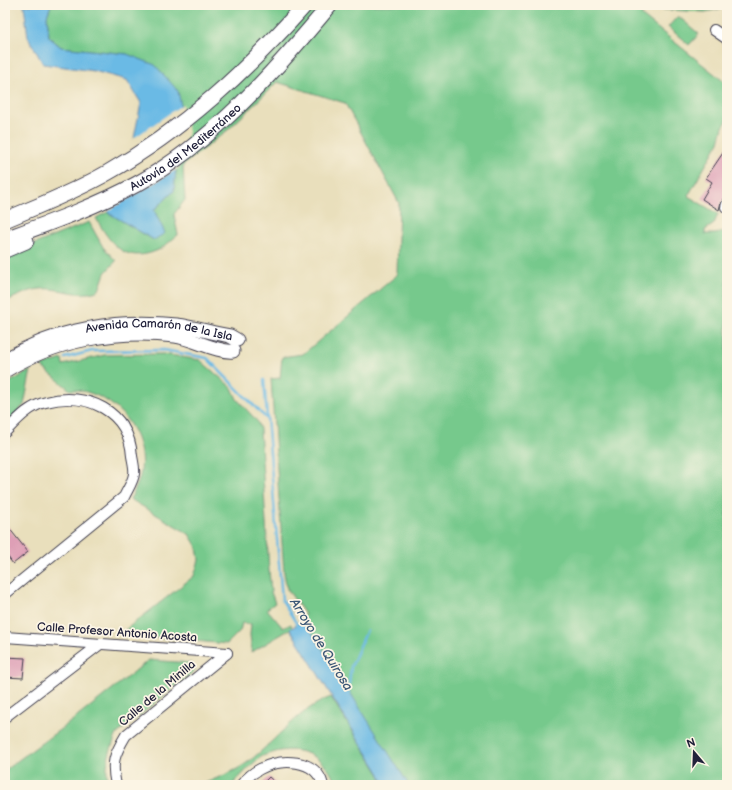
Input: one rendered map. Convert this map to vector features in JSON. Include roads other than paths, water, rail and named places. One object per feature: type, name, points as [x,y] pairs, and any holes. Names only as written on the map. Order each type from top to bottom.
[{"type":"highway","name":"Autovía del Mediterráneo","points":[[5,220],[65,195],[108,173],[177,128],[270,44],[305,5]]},
{"type":"highway","name":"Autovía del Mediterráneo","points":[[5,239],[66,217],[137,184],[177,157],[220,123],[282,63],[330,5]]},
{"type":"highway","points":[[5,209],[42,195],[111,160],[224,87]]},
{"type":"highway","points":[[5,250],[64,225],[137,184]]},
{"type":"main road","name":"Avenida Camarón de la Isla","points":[[5,360],[19,351],[47,340],[76,331],[112,325],[178,325],[230,336],[235,346],[226,352],[196,340],[175,336],[114,335],[48,350],[5,371]]},
{"type":"street","points":[[714,30],[727,39]]},
{"type":"street","points":[[5,432],[22,414],[45,402],[69,398],[92,401],[118,418],[131,442],[134,475],[124,497],[5,594]]},
{"type":"street","name":"Calle Profesor Antonio Acosta","points":[[5,637],[99,645],[227,653]]},
{"type":"street","points":[[5,717],[99,645]]},
{"type":"street","name":"Calle de la Minilla","points":[[116,785],[113,771],[115,753],[126,735],[227,653]]},
{"type":"street","points":[[241,785],[259,769],[274,764],[291,762],[304,764],[315,770],[323,785]]},
{"type":"water","points":[[24,5],[51,5],[47,16],[49,37],[61,47],[127,54],[155,65],[178,91],[186,131],[176,170],[174,191],[154,210],[165,233],[154,240],[107,212],[113,176],[134,138],[141,103],[127,80],[94,71],[43,64],[28,37]]},
{"type":"water","points":[[304,620],[407,782],[407,785],[384,785],[380,774],[290,629]]},
{"type":"waterway","points":[[65,358],[92,351],[164,350],[207,358],[267,419]]},
{"type":"waterway","name":"Arroyo de Quirosa","points":[[264,380],[282,600],[298,626]]},
{"type":"waterway","points":[[348,692],[351,667],[367,630]]}]
